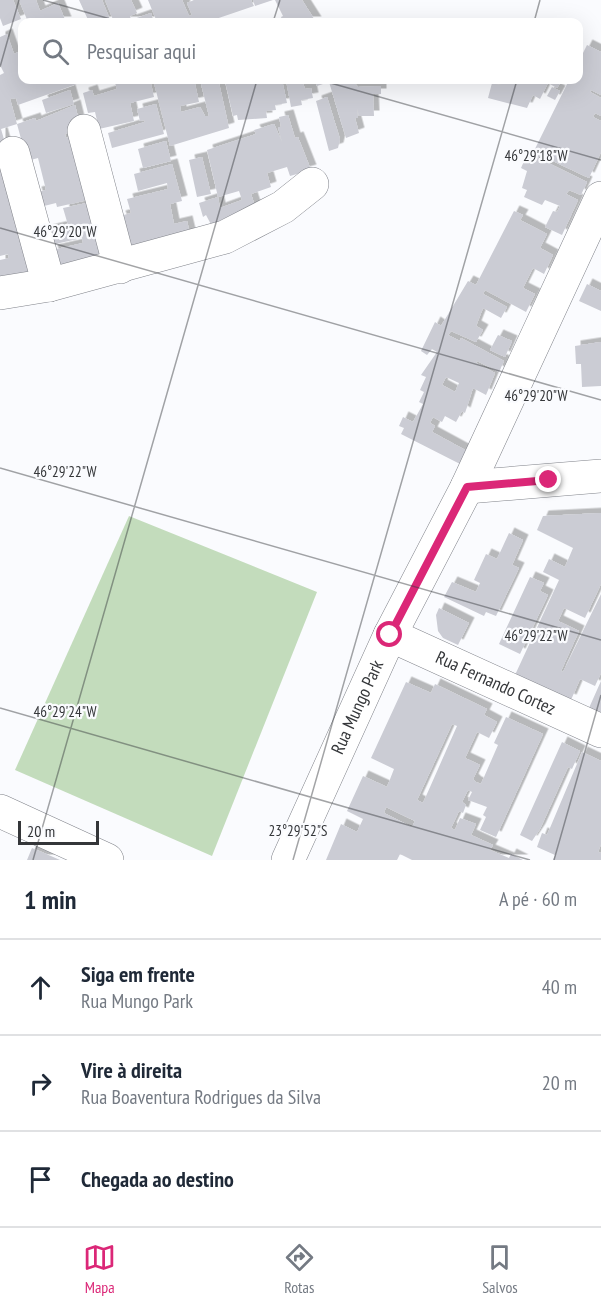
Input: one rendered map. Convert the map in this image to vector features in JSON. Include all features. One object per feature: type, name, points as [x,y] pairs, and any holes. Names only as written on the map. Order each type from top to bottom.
[{"type":"street","points":[[84,130],[120,267]]},
{"type":"street","points":[[13,153],[49,285]]},
{"type":"street","points":[[0,293],[49,285],[225,237],[283,207],[312,184]]},
{"type":"street","name":"Rua Mungo Park","points":[[288,860],[390,635],[467,487],[601,198]]},
{"type":"street","points":[[467,487],[601,476]]},
{"type":"street","name":"Rua Fernando Cortez","points":[[390,635],[601,731]]},
{"type":"street","points":[[0,811],[107,860]]},
{"type":"green space","points":[[129,516],[317,592],[212,856],[15,770]]},
{"type":"building","points":[[0,0],[13,0],[21,18],[3,26],[0,18]]},
{"type":"building","points":[[19,0],[36,0],[40,11],[58,3],[64,18],[26,18]]},
{"type":"building","points":[[79,0],[102,0],[109,18],[87,18]]},
{"type":"building","points":[[105,0],[131,0],[137,13],[130,16],[130,18],[112,18]]},
{"type":"building","points":[[148,0],[182,0],[189,16],[192,15],[187,3],[194,0],[251,0],[254,6],[219,18],[155,18]]},
{"type":"building","points":[[253,0],[273,0],[255,6]]},
{"type":"building","points":[[275,0],[302,0],[313,18],[281,18],[283,16]]},
{"type":"building","points":[[151,13],[153,18],[137,18]]},
{"type":"building","points":[[7,34],[14,54],[18,52],[18,84],[77,84],[18,105],[16,98],[10,99],[17,124],[1,129],[42,272],[0,281],[0,260],[9,258],[8,254],[0,256],[0,75],[4,73],[0,65],[0,37]]},
{"type":"building","points":[[587,45],[601,52],[601,95],[591,90],[590,92],[601,98],[601,116],[595,113],[593,117],[601,121],[601,152],[589,178],[540,155],[538,158],[587,182],[581,195],[569,190],[566,194],[578,200],[562,235],[545,227],[553,211],[557,212],[560,206],[545,200],[542,205],[524,197],[527,190],[522,188],[527,171],[521,168],[525,159],[529,161],[567,84],[583,84],[583,53]]},
{"type":"building","points":[[115,84],[151,84],[154,97],[130,103],[134,121],[99,129],[95,112],[88,113],[83,93],[92,90],[94,96],[117,89]]},
{"type":"building","points":[[154,84],[195,84],[199,102],[180,106],[181,112],[200,107],[205,116],[209,116],[201,84],[219,84],[229,128],[170,146]]},
{"type":"building","points":[[226,84],[283,84],[287,103],[275,105],[276,110],[266,111],[267,118],[238,120],[237,115],[233,116]]},
{"type":"building","points":[[287,84],[303,84],[305,89],[311,88],[313,98],[301,100],[302,105],[291,107]]},
{"type":"building","points":[[330,84],[355,84],[358,87],[381,86],[381,94],[373,94],[374,116],[359,116],[357,108],[358,118],[355,118],[359,133],[346,138]]},
{"type":"building","points":[[492,84],[548,84],[540,99],[533,95],[527,108],[488,98]]},
{"type":"building","points":[[552,87],[560,91],[555,100],[547,96]]},
{"type":"building","points":[[70,90],[74,104],[46,113],[42,100]]},
{"type":"building","points":[[327,97],[340,139],[338,148],[329,151],[316,101]]},
{"type":"building","points":[[156,104],[164,134],[112,148],[108,133],[145,122],[140,121],[137,109]]},
{"type":"building","points":[[75,105],[81,129],[65,134],[66,138],[82,133],[101,197],[57,207],[56,203],[40,207],[36,192],[46,190],[38,158],[27,161],[17,124],[35,118],[36,121]]},
{"type":"building","points":[[288,115],[295,138],[298,137],[311,170],[290,176],[287,167],[267,173],[271,187],[251,194],[258,215],[215,232],[206,215],[203,217],[199,203],[218,197],[207,150],[256,134],[254,130],[274,124],[282,142],[278,127],[281,127],[279,117]],"holes":[[[239,191],[242,200],[220,208],[218,197]]]},
{"type":"building","points":[[166,141],[171,161],[143,168],[138,149]]},
{"type":"building","points":[[202,157],[211,194],[197,197],[189,160]]},
{"type":"building","points":[[172,164],[182,201],[170,204],[174,224],[187,221],[191,238],[133,252],[120,216],[131,213],[127,199],[168,189],[167,183],[138,191],[134,174]]},
{"type":"building","points":[[101,200],[114,254],[56,266],[52,250],[83,243],[82,238],[51,245],[47,230],[68,225],[63,208]]},
{"type":"building","points":[[514,211],[523,215],[520,220],[547,234],[540,248],[553,255],[544,274],[533,268],[523,288],[535,294],[526,312],[485,290],[483,294],[507,307],[501,318],[483,308],[476,326],[483,330],[476,342],[451,331],[448,335],[460,341],[461,338],[504,361],[499,372],[477,361],[476,363],[495,373],[486,395],[473,388],[465,413],[462,411],[456,422],[445,416],[442,422],[433,417],[430,423],[435,426],[432,432],[467,451],[460,464],[401,434],[404,428],[399,426],[403,417],[413,422],[423,404],[419,402],[424,392],[420,390],[426,377],[421,375],[437,352],[432,349],[427,355],[421,351],[435,322],[441,326],[468,281],[476,285]],"holes":[[[446,377],[459,383],[455,392],[442,385]]]},
{"type":"building","points":[[587,284],[601,291],[601,311],[579,301]]},
{"type":"building","points":[[498,335],[512,341],[505,357],[490,350]]},
{"type":"building","points":[[601,342],[601,386],[582,387],[581,364],[576,364],[575,346]]},
{"type":"building","points":[[601,513],[601,584],[585,618],[564,608],[558,621],[579,631],[561,671],[563,672],[601,594],[601,673],[595,686],[580,679],[571,700],[515,675],[559,580],[543,572],[549,559],[565,567],[573,548],[537,530],[543,516]]},
{"type":"building","points":[[509,533],[523,540],[512,565],[519,568],[496,616],[486,612],[484,616],[444,597],[452,582],[476,592],[480,583],[474,580],[486,554],[497,559]]},
{"type":"building","points":[[530,577],[544,583],[540,591],[548,595],[520,654],[499,644]]},
{"type":"building","points":[[439,608],[469,623],[458,645],[443,638],[438,631],[436,615]]},
{"type":"building","points":[[601,681],[601,713],[589,708]]},
{"type":"building","points":[[406,682],[431,693],[435,684],[487,709],[484,715],[497,722],[489,738],[477,732],[465,758],[480,765],[473,779],[481,784],[498,745],[494,743],[506,717],[543,734],[496,837],[480,830],[486,817],[483,815],[487,807],[468,800],[472,792],[468,790],[462,802],[466,805],[463,813],[459,811],[451,828],[455,830],[460,818],[476,824],[471,835],[493,845],[490,850],[509,858],[511,854],[523,860],[412,860],[400,854],[397,860],[326,860],[341,824],[357,832],[363,819],[347,811],[363,776],[387,787],[394,769],[371,758]],"holes":[[[452,724],[457,726],[423,803],[417,800]],[[386,807],[415,821],[412,827],[384,813]]]},
{"type":"building","points":[[562,742],[580,751],[572,769],[568,767],[540,829],[532,841],[520,835]]},
{"type":"building","points":[[582,752],[601,761],[601,844],[598,852],[601,853],[601,860],[553,860],[555,855],[537,847],[542,833],[547,835]]},
{"type":"building","points":[[32,848],[44,853],[60,860],[27,860]]},
{"type":"route","points":[[390,635],[467,487],[549,480]]}]
